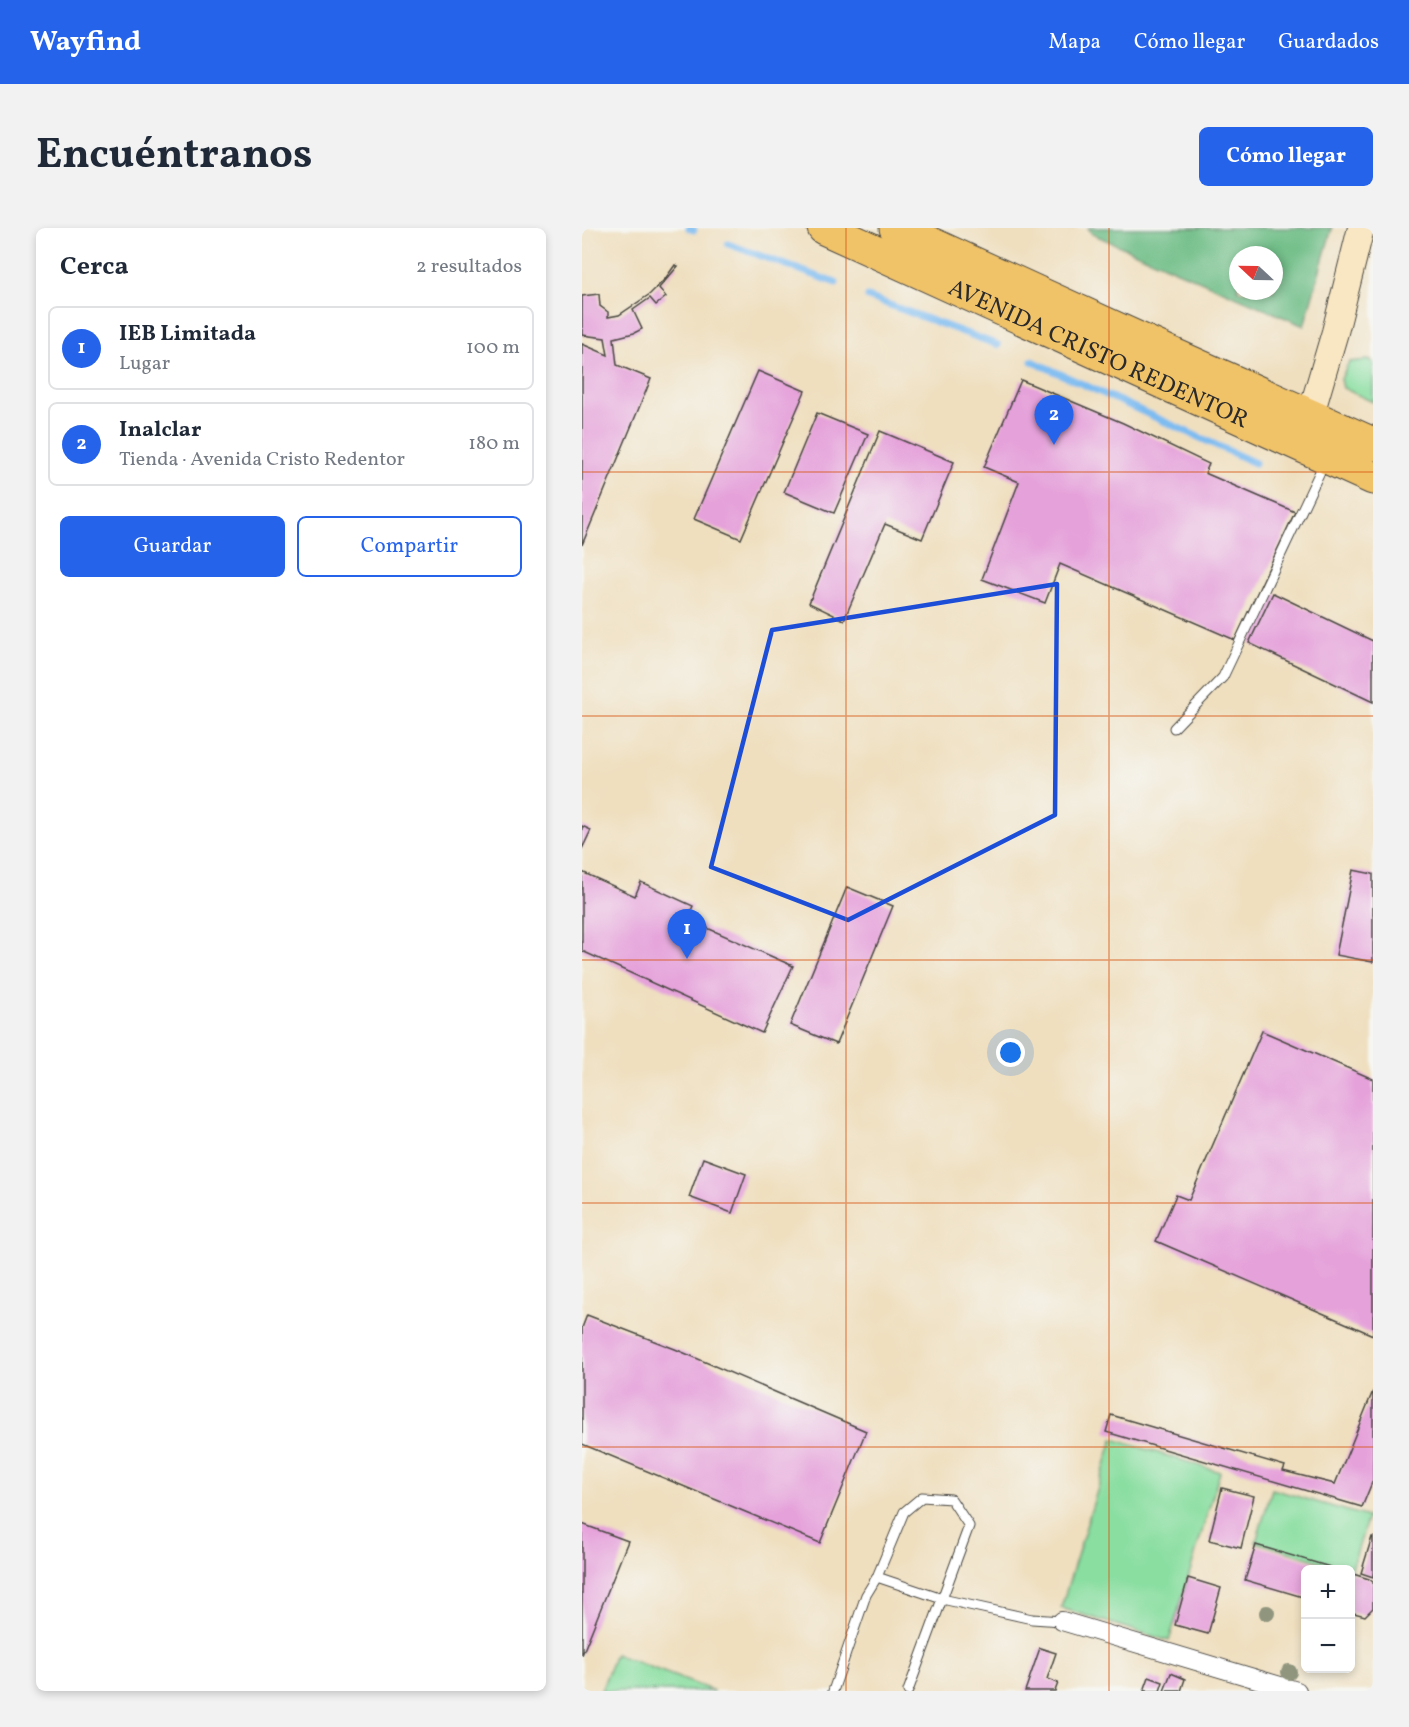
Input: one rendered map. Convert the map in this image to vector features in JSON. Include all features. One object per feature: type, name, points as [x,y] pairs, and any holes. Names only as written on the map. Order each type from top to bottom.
[{"type":"highway","name":"AVENIDA CRISTO REDENTOR","points":[[824,228],[1373,478]]},
{"type":"highway","name":"AVENIDA CRISTO REDENTOR","points":[[896,228],[1373,444]]},
{"type":"street","points":[[1310,417],[1335,332],[1361,228]]},
{"type":"street","points":[[1062,1621],[1297,1691]]},
{"type":"lane","points":[[1174,728],[1223,677],[1327,457]]},
{"type":"lane","points":[[833,1691],[866,1595],[877,1577],[904,1512],[922,1497],[951,1499],[969,1526],[908,1691]]},
{"type":"lane","points":[[877,1577],[942,1599],[1032,1619],[1062,1621]]},
{"type":"highlighted area","points":[[1057,584],[1055,815],[848,920],[711,867],[772,630]]},
{"type":"green space","points":[[1088,228],[1332,228],[1304,326],[1244,300],[1283,300],[1283,246],[1229,246],[1229,293],[1092,234]]},
{"type":"green space","points":[[1368,360],[1373,362],[1373,402],[1343,388],[1341,379],[1349,362]]},
{"type":"green space","points":[[1113,1439],[1220,1472],[1169,1641],[1061,1608]]},
{"type":"green space","points":[[1272,1489],[1368,1517],[1353,1565],[1331,1565],[1256,1542]]},
{"type":"green space","points":[[615,1654],[714,1691],[601,1691]]},
{"type":"building","points":[[675,265],[678,266],[659,288],[666,297],[656,305],[650,298],[633,310],[642,329],[614,338],[617,365],[651,379],[582,545],[582,344],[608,355],[605,338],[582,335],[582,296],[599,294],[600,306],[608,312],[608,317],[619,315],[650,294]]},
{"type":"building","points":[[758,371],[805,391],[741,539],[694,519]]},
{"type":"building","points":[[1021,380],[1123,423],[1209,464],[1205,473],[1295,512],[1235,640],[1060,564],[1045,603],[982,579],[1019,482],[984,467]]},
{"type":"building","points":[[817,413],[868,434],[834,513],[784,492]]},
{"type":"building","points":[[880,431],[954,462],[922,539],[885,524],[844,620],[809,603]]},
{"type":"building","points":[[1273,593],[1373,641],[1373,702],[1249,643]]},
{"type":"building","points":[[582,826],[591,830],[582,849]]},
{"type":"building","points":[[1353,870],[1373,874],[1373,962],[1336,955]]},
{"type":"building","points":[[582,872],[635,896],[641,882],[693,906],[687,919],[793,966],[762,1033],[582,951]]},
{"type":"building","points":[[847,887],[893,906],[836,1044],[790,1025]]},
{"type":"building","points":[[1262,1031],[1373,1079],[1373,1335],[1156,1241],[1176,1195],[1189,1200]]},
{"type":"building","points":[[703,1158],[746,1174],[732,1213],[689,1197]]},
{"type":"building","points":[[587,1315],[675,1349],[866,1431],[820,1543],[582,1444],[582,1328]]},
{"type":"building","points":[[1373,1391],[1373,1480],[1362,1507],[1106,1432],[1111,1415],[1285,1466],[1283,1471],[1335,1484]]},
{"type":"building","points":[[1222,1488],[1254,1496],[1241,1548],[1209,1540]]},
{"type":"building","points":[[582,1524],[628,1541],[582,1655]]},
{"type":"building","points":[[1373,1537],[1373,1577],[1361,1573]]},
{"type":"building","points":[[1256,1545],[1324,1565],[1301,1565],[1301,1597],[1245,1580]]},
{"type":"building","points":[[1355,1575],[1373,1582],[1373,1608],[1365,1616],[1355,1613]]},
{"type":"building","points":[[1188,1578],[1221,1588],[1208,1634],[1175,1625]]},
{"type":"building","points":[[1040,1648],[1056,1653],[1047,1679],[1058,1683],[1055,1691],[1025,1691]]},
{"type":"building","points":[[1171,1673],[1185,1679],[1181,1691],[1164,1691]]},
{"type":"building","points":[[1149,1677],[1163,1682],[1160,1691],[1144,1691]]},
{"type":"waterway","points":[[689,228],[694,230]]},
{"type":"waterway","points":[[728,244],[836,283]]},
{"type":"waterway","points":[[868,297],[998,345]]},
{"type":"waterway","points":[[1032,361],[1255,463]]},
{"type":"place","name":"Inalclar","points":[[1054,445]]},
{"type":"place","name":"IEB Limitada","points":[[687,959]]}]
